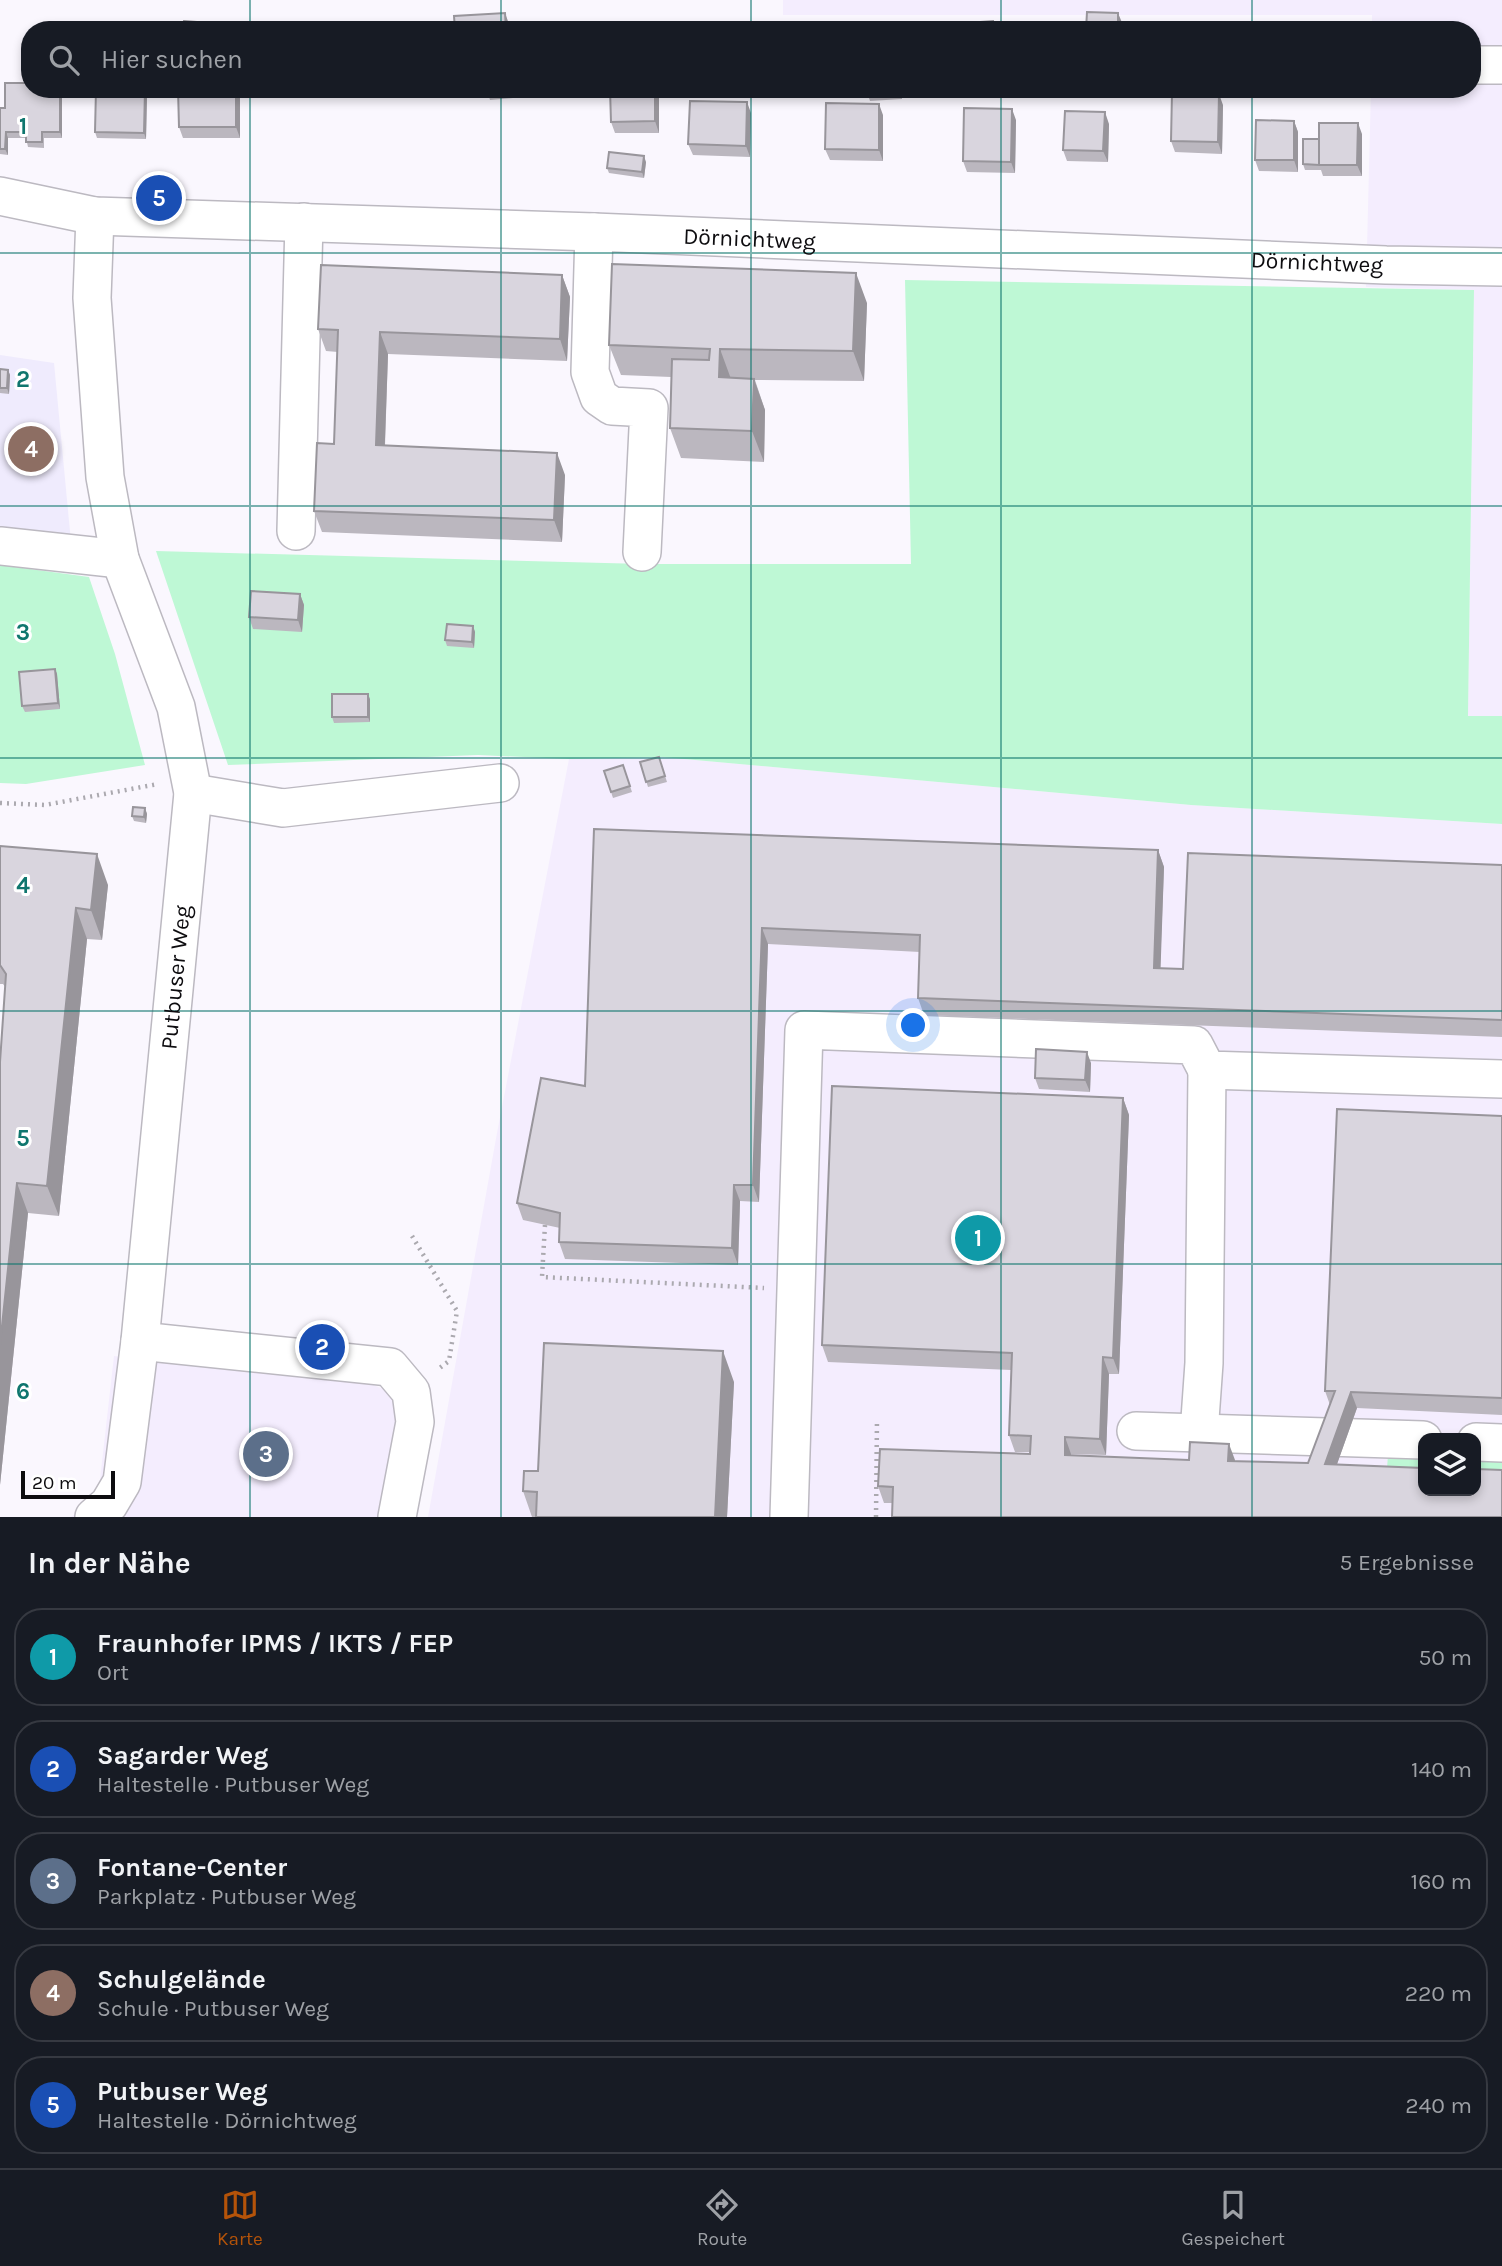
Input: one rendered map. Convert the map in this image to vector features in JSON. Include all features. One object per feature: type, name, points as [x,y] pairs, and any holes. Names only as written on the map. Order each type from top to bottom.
[{"type":"street","points":[[1481,65],[1502,65]]},
{"type":"street","name":"Dörnichtweg","points":[[0,196],[95,216],[594,232],[1372,265],[1502,267]]},
{"type":"street","name":"Putbuser Weg","points":[[94,1517],[108,1504],[122,1482],[140,1341],[178,788],[176,707],[120,559],[105,477],[92,298],[95,216]]},
{"type":"street","points":[[296,531],[304,222]]},
{"type":"street","points":[[594,232],[590,372],[599,397],[612,406],[649,408],[642,552]]},
{"type":"street","points":[[0,546],[120,559]]},
{"type":"street","points":[[178,788],[283,808],[500,783]]},
{"type":"street","points":[[789,1517],[804,1030],[1194,1045],[1207,1070],[1205,1363],[1199,1433]]},
{"type":"street","points":[[1207,1070],[1502,1079]]},
{"type":"street","points":[[140,1341],[390,1367],[411,1392],[415,1422],[397,1517]]},
{"type":"street","points":[[1136,1431],[1418,1440]]},
{"type":"street","points":[[1481,1442],[1502,1443]]},
{"type":"path","points":[[0,803],[46,805],[178,788]]},
{"type":"path","points":[[545,1225],[542,1277],[797,1289]]},
{"type":"path","points":[[412,1236],[457,1311],[449,1361]]},
{"type":"path","points":[[876,1517],[877,1419]]},
{"type":"shaded area","points":[[783,0],[1502,0],[1502,716],[1468,716],[1474,290],[1366,287],[1371,98],[1481,98],[1481,21],[1372,21],[1372,15],[783,15]]},
{"type":"shaded area","points":[[0,355],[54,363],[71,542],[0,534]]},
{"type":"shaded area","points":[[662,757],[1191,805],[1502,824],[1502,1517],[428,1517],[497,1133],[569,759]]},
{"type":"shaded area","points":[[114,1356],[371,1384],[390,1392],[400,1405],[389,1517],[71,1517],[98,1497]]},
{"type":"green space","points":[[905,280],[1474,290],[1468,716],[1502,716],[1502,824],[1191,805],[662,757],[569,759],[478,755],[228,765],[156,551],[644,564],[911,564]]},
{"type":"green space","points":[[0,565],[89,577],[115,654],[145,765],[26,784],[0,783]]},
{"type":"green space","points":[[1388,1455],[1418,1456],[1418,1483],[1386,1482]]},
{"type":"green space","points":[[1481,1458],[1502,1459],[1502,1486],[1481,1485]]},
{"type":"building","points":[[1087,12],[1118,13],[1118,21],[1086,21]]},
{"type":"building","points":[[505,13],[505,21],[454,21],[454,16]]},
{"type":"building","points":[[5,83],[21,83],[21,98],[60,98],[60,132],[42,132],[42,142],[26,142],[26,132],[6,132],[5,149],[0,149],[0,108],[5,108]]},
{"type":"building","points":[[96,98],[145,98],[144,133],[95,132]]},
{"type":"building","points":[[178,98],[236,98],[236,127],[179,127]]},
{"type":"building","points":[[610,98],[655,98],[655,121],[611,122]]},
{"type":"building","points":[[1172,98],[1219,98],[1218,142],[1171,141]]},
{"type":"building","points":[[690,101],[747,102],[746,146],[688,144]]},
{"type":"building","points":[[826,103],[879,104],[879,150],[825,149]]},
{"type":"building","points":[[964,108],[1012,109],[1011,162],[963,161]]},
{"type":"building","points":[[1065,111],[1105,112],[1103,151],[1063,150]]},
{"type":"building","points":[[1256,120],[1294,121],[1294,160],[1255,160]]},
{"type":"building","points":[[1319,123],[1358,123],[1357,165],[1319,165]]},
{"type":"building","points":[[1303,139],[1319,139],[1319,165],[1303,164]]},
{"type":"building","points":[[609,152],[644,156],[642,172],[607,168]]},
{"type":"building","points":[[612,264],[856,273],[853,351],[720,349],[719,377],[754,379],[752,431],[670,428],[672,359],[709,360],[710,349],[609,345]]},
{"type":"building","points":[[321,265],[562,275],[560,339],[380,332],[376,445],[557,453],[554,520],[314,511],[317,443],[334,444],[338,330],[318,329]]},
{"type":"building","points":[[0,369],[8,370],[7,388],[0,388]]},
{"type":"building","points":[[251,591],[300,594],[298,620],[249,617]]},
{"type":"building","points":[[447,624],[473,626],[472,642],[445,640]]},
{"type":"building","points":[[55,669],[58,703],[22,706],[19,672]]},
{"type":"building","points":[[332,694],[368,694],[368,717],[332,717]]},
{"type":"building","points":[[659,757],[665,776],[646,782],[640,762]]},
{"type":"building","points":[[623,765],[630,786],[611,792],[604,771]]},
{"type":"building","points":[[133,807],[145,808],[144,817],[132,816]]},
{"type":"building","points":[[594,829],[1158,850],[1154,968],[1183,969],[1188,853],[1502,865],[1502,1020],[918,998],[920,935],[762,928],[753,1185],[734,1185],[732,1248],[559,1242],[560,1213],[517,1203],[541,1078],[585,1086]]},
{"type":"building","points":[[0,846],[97,854],[91,910],[76,908],[47,1186],[17,1183],[0,1345],[0,1062],[6,974],[0,965]]},
{"type":"building","points":[[1036,1049],[1087,1052],[1085,1080],[1035,1078]]},
{"type":"building","points":[[832,1086],[1123,1098],[1113,1358],[1103,1357],[1100,1439],[1065,1437],[1065,1455],[1189,1460],[1190,1442],[1229,1444],[1228,1461],[1308,1463],[1335,1391],[1325,1391],[1337,1109],[1502,1116],[1502,1398],[1351,1392],[1325,1464],[1418,1468],[1418,1496],[1481,1496],[1481,1469],[1502,1470],[1502,1517],[892,1517],[893,1487],[878,1486],[880,1449],[1030,1454],[1031,1436],[1009,1435],[1012,1353],[822,1345]]},
{"type":"building","points":[[544,1343],[723,1351],[715,1517],[536,1517],[537,1492],[523,1491],[524,1471],[538,1471]]},
{"type":"place","name":"Putbuser Weg","points":[[159,198]]},
{"type":"place","name":"Schulgelände","points":[[31,449]]},
{"type":"place","name":"Fraunhofer IPMS / IKTS / FEP","points":[[978,1238]]},
{"type":"place","name":"Sagarder Weg","points":[[322,1347]]},
{"type":"place","name":"Fontane-Center","points":[[266,1454]]}]
